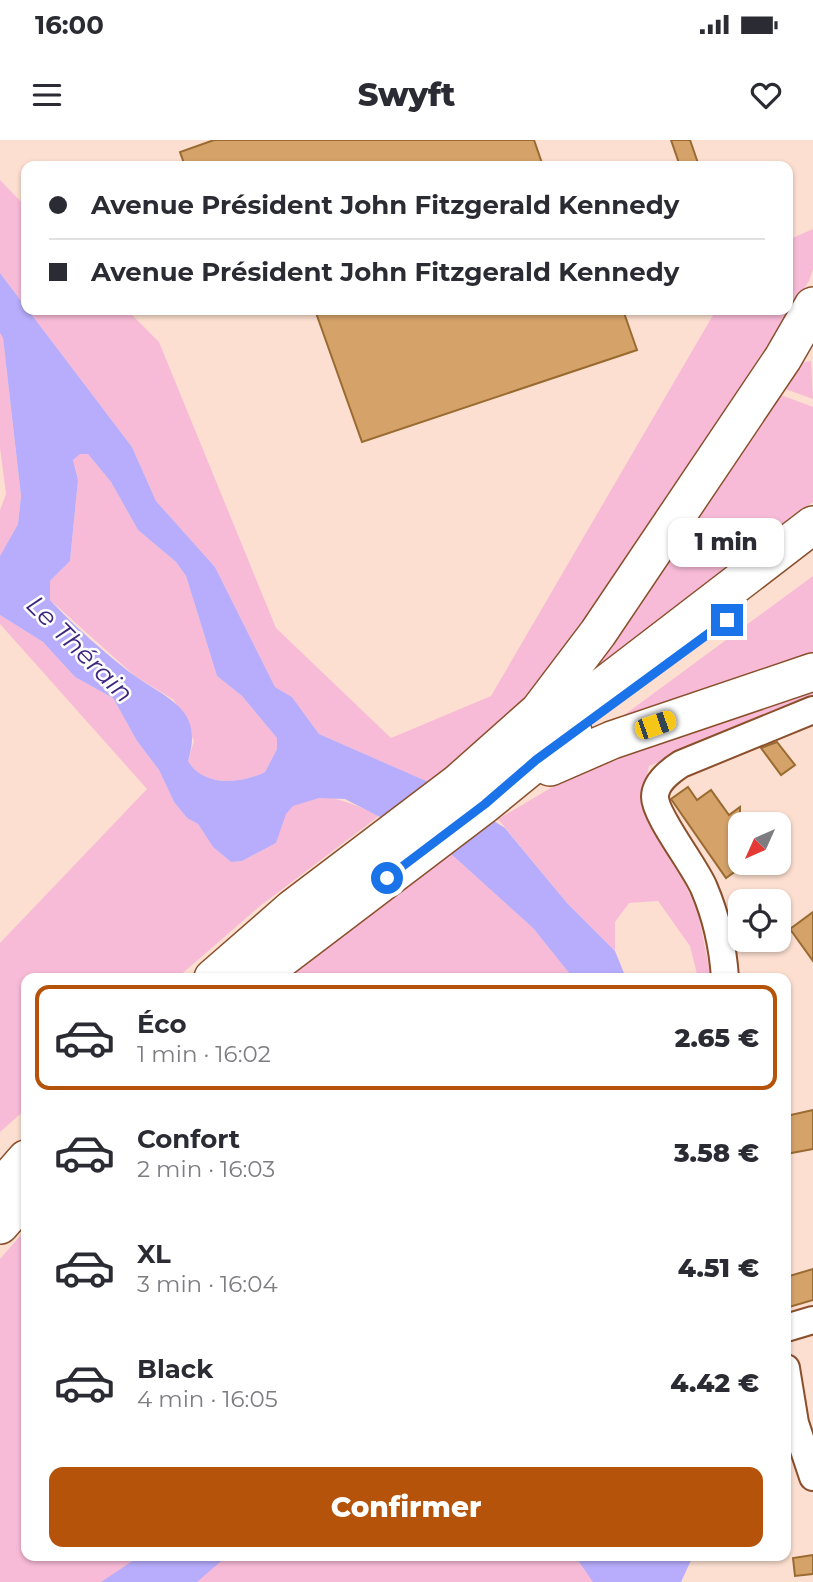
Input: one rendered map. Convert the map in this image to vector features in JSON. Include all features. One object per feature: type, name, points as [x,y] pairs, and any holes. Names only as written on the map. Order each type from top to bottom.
[{"type":"main road","points":[[472,791],[566,678],[798,354],[813,306]]},
{"type":"main road","points":[[220,973],[413,836],[813,525]]},
{"type":"main road","points":[[472,791],[536,760],[813,556]]},
{"type":"main road","points":[[472,791],[536,774],[590,748],[813,672]]},
{"type":"main road","points":[[262,973],[413,836]]},
{"type":"main road","points":[[0,1189],[21,1165]]},
{"type":"main road","points":[[0,1225],[21,1201]]},
{"type":"street","points":[[724,973],[716,923],[704,888],[657,808],[655,793],[663,780],[681,764],[813,710]]},
{"type":"street","points":[[791,1327],[813,1320]]},
{"type":"street","points":[[791,1386],[813,1477]]},
{"type":"shaded area","points":[[0,180],[21,202],[21,300],[0,273]]},
{"type":"shaded area","points":[[813,229],[813,269],[809,281],[793,306],[793,238]]},
{"type":"shaded area","points":[[32,315],[132,315],[159,342],[276,628],[391,738],[491,696],[713,315],[787,315],[616,578],[540,689],[443,779],[428,782],[319,734],[292,697],[275,687],[215,567],[156,501],[132,447]]},
{"type":"shaded area","points":[[0,333],[3,338],[21,496],[18,524],[0,556],[0,510],[6,494],[0,448]]},
{"type":"shaded area","points":[[811,361],[813,399],[777,386],[804,362]]},
{"type":"shaded area","points":[[773,392],[813,407],[813,502],[575,689]]},
{"type":"shaded area","points":[[80,453],[88,454],[111,482],[138,530],[176,562],[186,576],[217,676],[242,696],[277,738],[277,749],[265,772],[245,779],[223,781],[203,775],[195,769],[188,761],[194,741],[174,700],[135,676],[50,600],[50,581],[70,561],[78,480],[73,460]]},
{"type":"shaded area","points":[[813,576],[813,662],[593,738]]},
{"type":"shaded area","points":[[0,615],[43,642],[75,677],[113,698],[137,741],[159,770],[174,802],[187,818],[198,824],[213,847],[231,862],[242,861],[276,843],[287,812],[297,803],[308,799],[333,799],[358,806],[379,816],[260,906],[183,973],[21,973],[21,1113],[0,1132],[0,943],[147,789],[0,624]]},
{"type":"shaded area","points":[[813,690],[813,700],[649,766],[643,793],[698,912],[710,973],[697,973],[690,946],[658,901],[629,903],[615,922],[615,951],[567,903],[498,819],[561,782],[639,751]]},
{"type":"shaded area","points":[[450,853],[533,928],[569,973],[293,973]]},
{"type":"shaded area","points":[[21,1235],[21,1561],[609,1561],[606,1582],[0,1582],[0,1259]]},
{"type":"water","name":"Le Thérain","points":[[0,273],[21,301],[21,315],[32,315],[132,447],[156,501],[215,567],[275,687],[292,697],[319,734],[442,788],[505,828],[567,903],[615,951],[624,973],[569,973],[533,928],[450,853],[345,799],[319,798],[293,806],[286,814],[276,843],[242,861],[231,862],[213,847],[198,824],[187,818],[174,802],[159,770],[137,741],[113,698],[75,677],[43,642],[0,615],[0,556],[18,524],[21,496],[3,338],[0,333]],"holes":[[[80,454],[88,454],[111,482],[138,530],[176,562],[186,576],[217,676],[242,696],[277,738],[277,749],[265,772],[245,779],[223,781],[203,775],[195,769],[188,761],[192,743],[191,729],[180,708],[114,659],[50,600],[50,581],[70,561],[78,480],[73,460]]]},
{"type":"water","points":[[132,1561],[221,1561],[197,1582],[101,1582]]},
{"type":"water","points":[[578,1561],[691,1561],[681,1582],[593,1582]]},
{"type":"building","points":[[214,140],[534,140],[541,161],[183,161],[180,152]]},
{"type":"building","points":[[671,140],[690,140],[697,161],[678,161]]},
{"type":"building","points":[[317,315],[625,315],[637,350],[362,442]]},
{"type":"building","points":[[777,742],[795,765],[781,775],[761,748]]},
{"type":"building","points":[[688,787],[697,800],[711,790],[728,814],[728,875],[730,875],[726,878],[671,799]]},
{"type":"building","points":[[813,912],[813,961],[791,930]]},
{"type":"building","points":[[813,1110],[813,1149],[791,1153],[791,1115]]},
{"type":"building","points":[[813,1269],[813,1300],[791,1307],[791,1276]]},
{"type":"building","points":[[813,1555],[813,1574],[795,1576],[793,1558]]},
{"type":"route","points":[[387,878],[485,804],[536,760],[727,620]]}]
